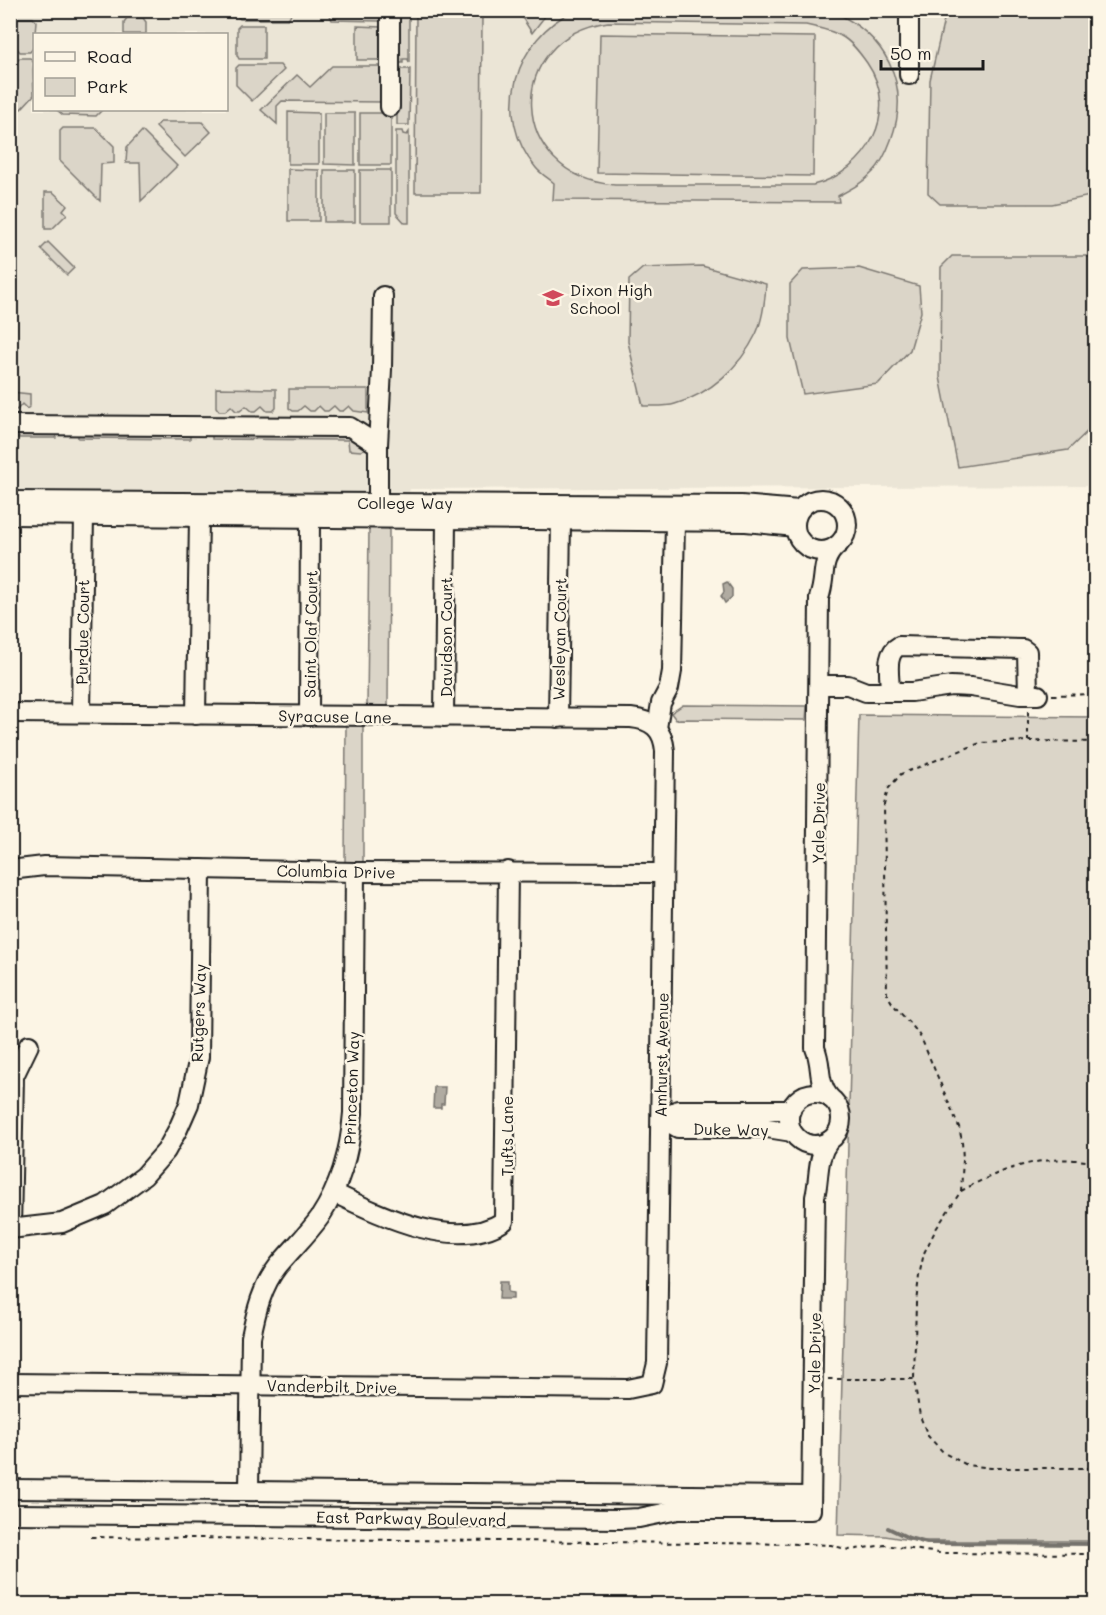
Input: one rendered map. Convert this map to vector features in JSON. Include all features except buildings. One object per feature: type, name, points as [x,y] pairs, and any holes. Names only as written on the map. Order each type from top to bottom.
[{"type":"street","points":[[390,10],[390,107]]},
{"type":"street","points":[[909,10],[909,75]]},
{"type":"street","points":[[348,518],[378,502],[383,296]]},
{"type":"street","points":[[10,425],[350,427],[378,445]]},
{"type":"street","points":[[823,499],[839,506],[844,514],[846,531],[836,546],[820,551],[800,541],[797,519],[806,503],[823,499]]},
{"type":"street","name":"College Way","points":[[10,501],[741,505],[797,519]]},
{"type":"street","name":"College Way","points":[[10,515],[675,522],[797,519]]},
{"type":"street","name":"Purdue Court","points":[[81,713],[84,515]]},
{"type":"street","points":[[196,715],[199,517]]},
{"type":"street","name":"Saint Olaf Court","points":[[309,716],[310,518]]},
{"type":"street","name":"Davidson Court","points":[[444,717],[446,519]]},
{"type":"street","name":"Wesleyan Court","points":[[558,718],[561,521]]},
{"type":"street","points":[[657,728],[661,703],[669,688],[672,670],[675,522]]},
{"type":"street","name":"Yale Drive","points":[[806,546],[813,558],[813,584],[819,598]]},
{"type":"street","name":"Yale Drive","points":[[795,1105],[806,1093],[810,1060],[815,1048],[819,598],[824,584],[826,558],[836,546]]},
{"type":"street","points":[[819,685],[848,686],[866,692],[912,692],[951,686],[1033,695],[1027,652],[1023,649],[949,646],[904,645],[893,649],[889,657],[890,691]]},
{"type":"street","name":"Syracuse Lane","points":[[10,712],[642,720],[657,728]]},
{"type":"street","name":"Amhurst Avenue","points":[[652,1384],[657,1363],[665,751],[662,736],[657,728]]},
{"type":"street","name":"Columbia Drive","points":[[10,870],[44,866],[355,872],[663,873]]},
{"type":"street","name":"Rutgers Way","points":[[11,1229],[62,1223],[105,1205],[144,1176],[166,1151],[178,1130],[189,1104],[199,1057],[201,869]]},
{"type":"street","name":"Tufts Lane","points":[[334,1193],[377,1214],[424,1229],[459,1233],[494,1228],[504,1221],[508,871]]},
{"type":"street","name":"Princeton Way","points":[[249,1491],[251,1338],[261,1297],[277,1267],[319,1218],[334,1193],[344,1169],[352,1121],[355,872]]},
{"type":"street","points":[[11,1229],[14,1076],[29,1045]]},
{"type":"street","name":"Yale Drive","points":[[815,1048],[820,1060],[822,1084],[830,1098]]},
{"type":"street","points":[[814,1094],[830,1098],[840,1111],[841,1120],[836,1135],[830,1141],[822,1144],[805,1143],[795,1135],[790,1123],[795,1105],[814,1094]]},
{"type":"street","name":"Duke Way","points":[[660,1118],[678,1110],[795,1105]]},
{"type":"street","name":"Duke Way","points":[[660,1118],[678,1128],[767,1128],[795,1135]]},
{"type":"street","name":"Yale Drive","points":[[795,1135],[807,1151],[809,1180],[815,1197]]},
{"type":"street","name":"Yale Drive","points":[[811,1503],[815,1197],[819,1181],[819,1159],[823,1149],[830,1141]]},
{"type":"street","name":"Vanderbilt Drive","points":[[10,1383],[628,1389],[652,1384]]},
{"type":"street","name":"East Parkway Boulevard","points":[[10,1489],[249,1491],[811,1503]]},
{"type":"street","name":"East Parkway Boulevard","points":[[10,1514],[621,1519],[639,1518],[678,1510],[811,1503]]},
{"type":"path","points":[[1033,695],[1095,694]]},
{"type":"path","points":[[1028,718],[1028,741]]},
{"type":"path","points":[[961,1191],[963,1160],[959,1126],[916,1028],[893,1007],[887,994],[884,805],[888,789],[901,774],[980,743],[1095,742]]},
{"type":"path","points":[[1095,1163],[1080,1160],[1029,1163],[991,1175],[961,1191],[936,1228],[924,1253],[916,1303],[914,1379],[920,1416],[928,1436],[944,1454],[967,1465],[992,1468],[1095,1468]]},
{"type":"path","points":[[814,1379],[914,1379]]},
{"type":"path","points":[[91,1537],[807,1544],[831,1545],[849,1550],[885,1545],[939,1552],[1095,1554]]},
{"type":"shaded area","name":"Dixon High School","points":[[11,11],[1095,11],[1095,486],[410,489],[409,494],[11,490]]},
{"type":"shaded area","points":[[727,582],[732,589],[732,597],[725,603],[721,596],[724,592],[723,584]]},
{"type":"shaded area","points":[[434,1087],[445,1087],[444,1104],[441,1104],[441,1108],[433,1108]]},
{"type":"shaded area","points":[[500,1281],[508,1281],[508,1292],[513,1293],[513,1299],[499,1299]]},
{"type":"green space","points":[[255,10],[293,11],[288,19],[240,19],[237,16],[237,13],[251,13]]},
{"type":"green space","points":[[575,10],[832,11],[867,33],[889,63],[896,80],[898,99],[897,119],[891,140],[876,169],[861,183],[838,196],[839,202],[553,200],[554,183],[536,168],[522,147],[515,125],[513,102],[516,80],[524,58],[537,39],[554,23]],"holes":[[[608,22],[806,25],[824,29],[845,38],[859,52],[877,82],[880,101],[879,120],[873,138],[863,154],[832,178],[813,185],[615,185],[580,176],[554,158],[538,134],[532,106],[535,78],[549,53],[573,33]]]},
{"type":"green space","points":[[328,11],[384,11],[384,18],[381,21],[332,20]]},
{"type":"green space","points":[[397,11],[409,11],[409,63],[408,59],[403,59],[403,63],[397,63]]},
{"type":"green space","points":[[416,11],[482,11],[481,193],[415,193]]},
{"type":"green space","points":[[518,11],[549,11],[532,33]]},
{"type":"green space","points":[[946,11],[1095,11],[1095,195],[1052,204],[940,204],[928,193],[930,80]]},
{"type":"green space","points":[[17,18],[33,18],[36,21],[33,48],[30,52],[20,52],[14,45],[14,21]]},
{"type":"green space","points":[[127,18],[143,18],[146,22],[146,33],[124,33],[124,22]]},
{"type":"green space","points":[[240,25],[264,25],[264,59],[239,59],[237,28]]},
{"type":"green space","points":[[357,26],[381,27],[384,30],[384,57],[380,60],[357,60]]},
{"type":"green space","points":[[600,34],[815,37],[813,176],[597,173]]},
{"type":"green space","points":[[20,58],[30,58],[33,62],[33,96],[21,109],[17,107],[14,109],[14,64]]},
{"type":"green space","points":[[239,65],[280,65],[284,70],[252,101],[236,85],[236,68]]},
{"type":"green space","points":[[332,66],[380,66],[383,70],[383,102],[282,101],[277,106],[277,124],[261,110],[297,75],[310,87]]},
{"type":"green space","points":[[397,69],[410,69],[409,125],[397,125]]},
{"type":"green space","points":[[58,111],[101,111],[96,116],[63,115]]},
{"type":"green space","points":[[288,112],[319,113],[319,164],[288,164]]},
{"type":"green space","points":[[324,113],[355,113],[355,165],[324,164]]},
{"type":"green space","points":[[360,113],[391,113],[391,165],[360,165]]},
{"type":"green space","points":[[160,122],[202,122],[211,132],[185,157],[156,127]]},
{"type":"green space","points":[[63,128],[96,128],[114,146],[114,163],[101,164],[100,201],[60,161],[60,131]]},
{"type":"green space","points":[[142,131],[177,166],[141,201],[140,163],[126,163],[127,147]]},
{"type":"green space","points":[[396,131],[402,131],[407,135],[409,132],[409,223],[405,223],[396,213]]},
{"type":"green space","points":[[288,169],[319,170],[319,221],[288,221]]},
{"type":"green space","points":[[324,170],[355,170],[355,222],[324,222]]},
{"type":"green space","points":[[360,170],[391,170],[391,222],[360,222]]},
{"type":"green space","points":[[45,192],[53,192],[67,205],[63,210],[67,214],[52,229],[45,229]]},
{"type":"green space","points":[[48,242],[74,268],[67,275],[41,249]]},
{"type":"green space","points":[[952,256],[1086,256],[1095,259],[1095,424],[1068,450],[958,467],[940,377],[941,267]]},
{"type":"green space","points":[[702,266],[766,284],[763,310],[756,334],[733,368],[712,386],[675,404],[643,406],[628,342],[629,280],[643,268]]},
{"type":"green space","points":[[859,268],[919,286],[921,312],[910,350],[878,384],[803,394],[790,339],[790,284],[803,270]]},
{"type":"green space","points":[[216,388],[276,389],[276,408],[273,411],[267,411],[262,406],[252,411],[246,406],[236,411],[231,406],[225,411],[219,411],[216,407]]},
{"type":"green space","points":[[289,389],[368,389],[368,413],[354,411],[349,406],[343,411],[339,411],[334,406],[324,411],[319,406],[314,411],[310,411],[304,406],[298,411],[293,411],[289,408]]},
{"type":"green space","points":[[11,392],[30,394],[30,406],[27,409],[22,404],[17,410],[11,406]]},
{"type":"green space","points":[[11,432],[56,433],[56,438],[11,438]]},
{"type":"green space","points":[[78,433],[190,433],[190,439],[78,438]]},
{"type":"green space","points":[[212,434],[345,434],[365,448],[361,451],[349,450],[348,440],[212,439]]},
{"type":"green space","points":[[369,527],[389,527],[388,707],[367,709]]},
{"type":"green space","points":[[683,705],[807,706],[806,720],[676,720],[671,713]]},
{"type":"green space","points":[[859,715],[1095,717],[1095,1541],[916,1541],[885,1536],[838,1535]]},
{"type":"green space","points":[[346,723],[363,723],[363,862],[345,862]]},
{"type":"waterway","points":[[888,1528],[927,1543],[1096,1544]]},
{"type":"place","name":"Dixon High School","points":[[553,298]]}]
